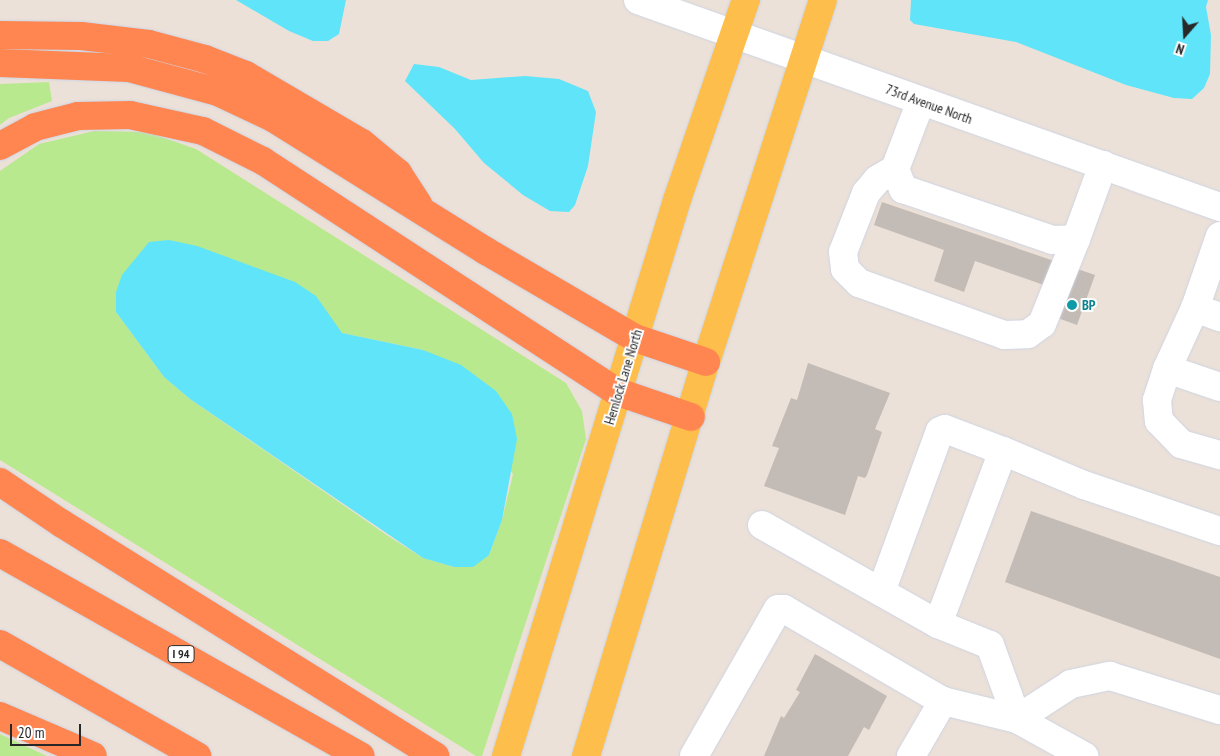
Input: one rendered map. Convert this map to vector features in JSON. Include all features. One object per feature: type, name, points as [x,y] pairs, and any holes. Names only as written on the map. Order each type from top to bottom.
[{"type":"highway","points":[[0,35],[81,36],[149,44],[205,59],[246,74],[362,143],[398,173],[423,211]]},
{"type":"highway","points":[[0,63],[129,68],[218,92],[273,118],[634,338],[706,362]]},
{"type":"highway","points":[[0,146],[35,127],[78,116],[130,115],[202,131],[263,161],[618,392],[691,417]]},
{"type":"highway","points":[[0,482],[61,523],[435,756]]},
{"type":"highway","name":"I 94","points":[[0,553],[361,756]]},
{"type":"highway","points":[[0,644],[197,756]]},
{"type":"highway","points":[[0,716],[93,756]]},
{"type":"main road","name":"Hemlock Lane North","points":[[506,756],[702,120],[746,0]]},
{"type":"main road","points":[[586,756],[691,417],[706,362],[823,0]]},
{"type":"street","name":"73rd Avenue North","points":[[638,0],[1220,207]]},
{"type":"street","points":[[921,101],[895,169],[878,180],[866,193],[844,252],[845,269],[859,283],[1004,335],[1028,334],[1042,324],[1104,165]]},
{"type":"street","points":[[895,169],[903,189],[1052,240],[1076,239]]},
{"type":"street","points":[[1220,236],[1208,313],[1164,377],[1157,400],[1159,421],[1168,433],[1181,444],[1220,455]]},
{"type":"street","points":[[1164,377],[1220,388]]},
{"type":"street","points":[[881,592],[940,431],[945,429],[1084,485],[1220,531]]},
{"type":"street","points":[[938,624],[1003,451]]},
{"type":"street","points":[[762,525],[938,624],[990,645],[1017,719]]},
{"type":"street","points":[[694,756],[778,609],[784,609],[943,701],[1017,719],[1084,756]]},
{"type":"street","points":[[1017,719],[1071,684],[1110,676],[1220,710]]},
{"type":"street","points":[[912,756],[943,701]]},
{"type":"green space","points":[[49,82],[52,101],[9,118],[0,125],[0,84]]},
{"type":"green space","points":[[94,131],[147,132],[196,149],[566,383],[582,411],[586,439],[482,756],[476,756],[0,460],[0,171],[39,144]],"holes":[[[116,312],[330,318],[342,333],[423,350],[513,474],[502,520],[489,555],[454,567],[423,558],[388,536],[190,399],[164,377]]]},
{"type":"green space","points":[[0,734],[47,756],[0,756]]},
{"type":"water","points":[[236,0],[346,0],[339,34],[328,41],[313,41],[289,31]]},
{"type":"water","points":[[911,0],[1208,0],[1206,7],[1211,35],[1210,74],[1204,88],[1192,99],[1174,98],[1126,85],[1016,42],[914,24],[910,20]]},
{"type":"water","points":[[414,64],[439,67],[471,80],[525,76],[559,79],[588,91],[596,112],[588,166],[575,205],[569,212],[550,211],[523,195],[484,163],[455,129],[405,81]]},
{"type":"water","points":[[169,240],[197,246],[295,282],[316,296],[342,333],[423,350],[461,365],[496,391],[512,414],[517,439],[502,520],[489,555],[473,567],[454,567],[423,558],[190,399],[164,377],[116,312],[116,292],[122,275],[149,242]]},
{"type":"building","points":[[882,202],[1095,275],[1077,325],[1055,317],[1064,292],[975,261],[964,292],[934,281],[944,250],[874,225]]},
{"type":"building","points":[[808,363],[890,393],[875,429],[882,432],[867,475],[865,478],[858,476],[845,515],[764,486],[779,448],[772,446],[791,398],[797,400]]},
{"type":"building","points":[[1031,511],[1220,577],[1220,659],[1005,582]]},
{"type":"building","points":[[815,654],[887,696],[869,730],[864,727],[848,756],[764,756],[781,716],[784,718],[800,692],[796,690]]},
{"type":"place","name":"BP","points":[[1072,305]]}]
